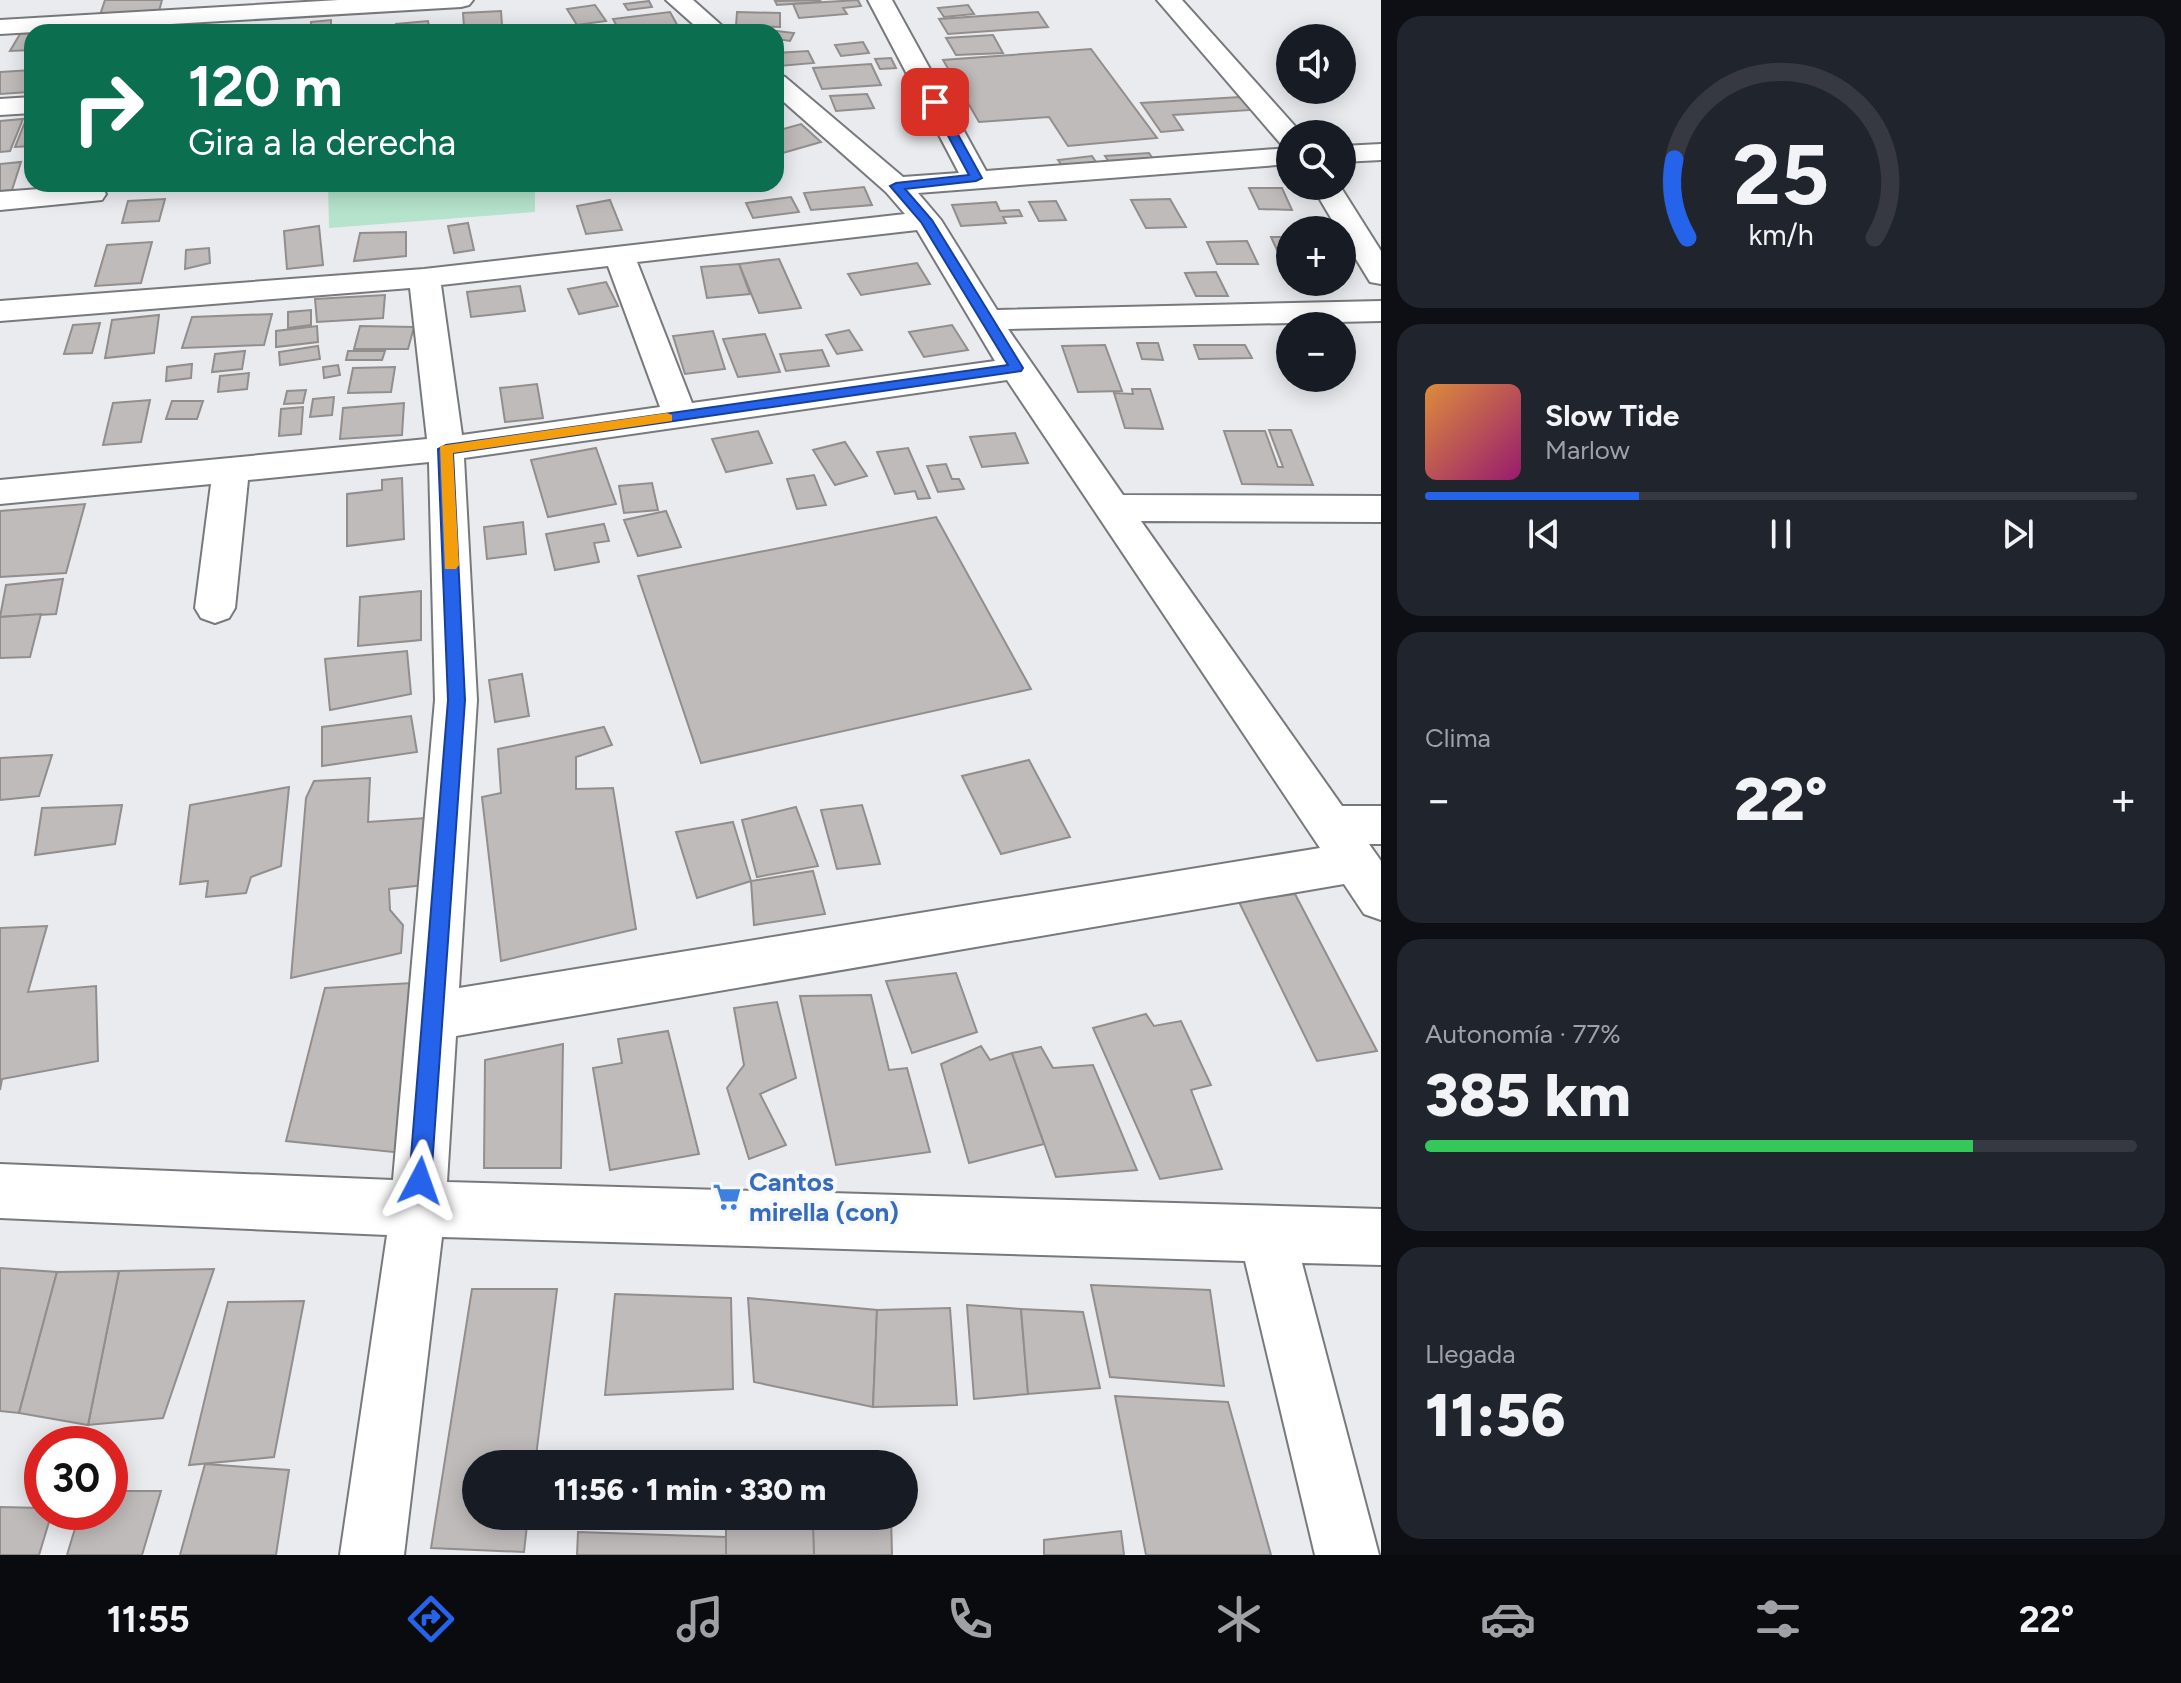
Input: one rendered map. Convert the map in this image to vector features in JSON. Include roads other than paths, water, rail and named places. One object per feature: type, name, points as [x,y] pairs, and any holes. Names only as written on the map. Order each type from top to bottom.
[{"type":"street","points":[[51,24],[461,0]]},
{"type":"street","points":[[678,0],[707,24]]},
{"type":"street","points":[[880,0],[976,178]]},
{"type":"street","points":[[1169,0],[1276,121]]},
{"type":"street","points":[[0,27],[24,26]]},
{"type":"street","points":[[433,1016],[1362,853],[1111,508],[1016,368],[926,220],[896,186],[784,89]]},
{"type":"street","points":[[0,107],[24,106]]},
{"type":"street","points":[[1356,153],[1381,152]]},
{"type":"street","points":[[896,186],[1276,157]]},
{"type":"street","points":[[0,201],[92,194]]},
{"type":"street","points":[[1335,200],[1381,275]]},
{"type":"street","points":[[0,311],[424,278],[926,220]]},
{"type":"street","points":[[619,254],[680,416]]},
{"type":"street","points":[[372,1555],[418,1209],[456,700],[446,449],[424,278]]},
{"type":"street","points":[[986,320],[1381,311]]},
{"type":"street","points":[[0,492],[446,449],[1016,368]]},
{"type":"street","points":[[215,608],[231,470]]},
{"type":"street","points":[[1111,508],[1381,509]]},
{"type":"street","points":[[0,1191],[418,1209],[1381,1237]]},
{"type":"street","points":[[1267,1236],[1347,1555]]},
{"type":"place","name":"Cantos mirella (con)","points":[[727,1197]]}]
